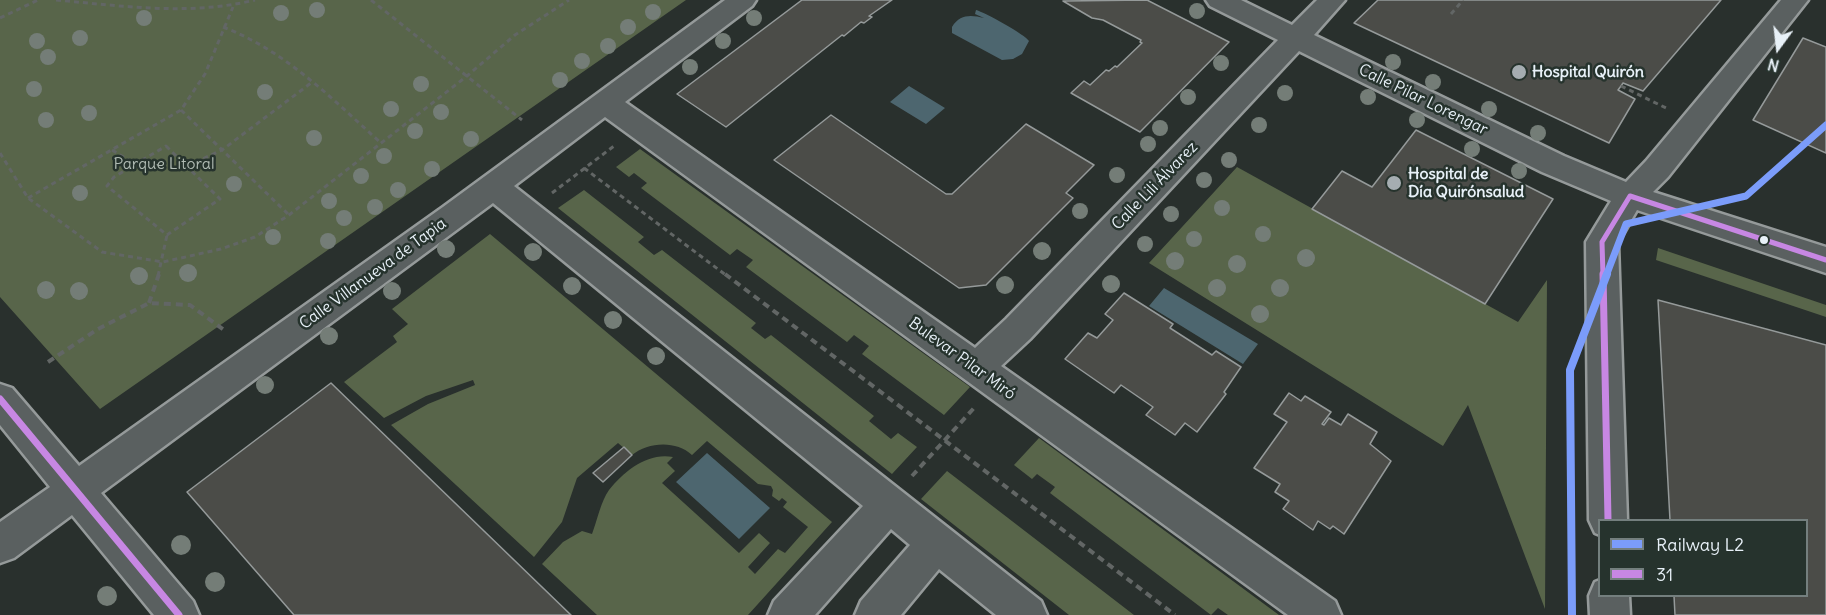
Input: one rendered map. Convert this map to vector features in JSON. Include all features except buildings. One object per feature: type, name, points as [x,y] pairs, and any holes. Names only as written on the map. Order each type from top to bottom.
[{"type":"street","name":"Calle Villanueva de Tapia","points":[[0,545],[493,186],[743,0]]},
{"type":"street","name":"Calle Pilar Lorengar","points":[[1220,0],[1553,164],[1630,196],[1826,260]]},
{"type":"street","name":"Calle Lili Álvarez","points":[[986,376],[1018,328],[1332,0]]},
{"type":"street","points":[[1608,519],[1602,242],[1630,196],[1664,160],[1795,0]]},
{"type":"street","name":"Bulevar Pilar Miró","points":[[604,102],[1321,615]]},
{"type":"street","points":[[493,186],[1027,615]]},
{"type":"street","points":[[0,399],[179,615]]},
{"type":"street","points":[[788,615],[889,504]]},
{"type":"street","points":[[875,615],[937,542]]},
{"type":"street","points":[[1609,597],[1610,615]]},
{"type":"path","points":[[0,18],[38,0]]},
{"type":"path","points":[[56,0],[177,8],[234,7],[255,0]]},
{"type":"path","points":[[370,0],[522,120]]},
{"type":"path","points":[[0,153],[28,198],[102,252],[163,262],[221,249],[255,237],[288,215],[515,35],[568,0]]},
{"type":"path","points":[[1451,14],[1463,0]]},
{"type":"path","points":[[28,198],[181,110],[192,99],[234,7]]},
{"type":"path","points":[[223,27],[241,32],[277,54],[381,143]]},
{"type":"path","points":[[187,166],[222,150],[311,83]]},
{"type":"path","points":[[1621,86],[1640,95]]},
{"type":"path","points":[[181,110],[288,215]]},
{"type":"path","points":[[148,303],[163,262],[167,235],[220,199],[166,146],[114,177],[108,186],[167,235]]},
{"type":"path","points":[[549,195],[614,146]]},
{"type":"path","points":[[112,150],[135,164]]},
{"type":"path","points":[[584,168],[1175,615]]},
{"type":"path","points":[[48,362],[98,328],[148,303],[190,305],[224,330]]},
{"type":"path","points":[[889,504],[943,440],[986,376]]},
{"type":"green space","name":"Parque Litoral","points":[[0,0],[686,0],[100,409],[0,297]]},
{"type":"green space","points":[[640,149],[970,387],[944,415],[862,354],[869,346],[854,335],[847,342],[746,267],[753,260],[737,249],[730,255],[641,188],[647,183],[634,173],[629,177],[616,167]]},
{"type":"green space","points":[[1237,167],[1518,322],[1547,280],[1545,609],[1468,405],[1443,446],[1149,263]]},
{"type":"green space","points":[[584,190],[644,237],[638,242],[654,255],[662,250],[756,323],[751,328],[765,339],[771,335],[874,416],[869,421],[891,439],[898,433],[917,447],[892,474],[558,208]]},
{"type":"green space","points":[[490,234],[832,522],[748,615],[597,615],[542,564],[563,542],[582,531],[592,534],[606,495],[622,476],[637,464],[664,456],[673,457],[667,463],[675,471],[662,483],[739,553],[759,533],[770,543],[748,567],[755,574],[778,549],[785,553],[808,527],[783,507],[787,502],[782,498],[779,501],[772,496],[771,486],[758,484],[707,441],[692,455],[678,447],[662,444],[646,447],[632,455],[618,443],[577,478],[562,522],[534,557],[391,425],[428,404],[475,385],[473,380],[426,396],[384,418],[344,382],[397,342],[393,336],[408,324],[392,309]]},
{"type":"green space","points":[[1658,248],[1826,305],[1826,317],[1656,260]]},
{"type":"green space","points":[[1039,438],[1279,615],[1228,615],[1218,608],[1211,615],[1050,493],[1055,487],[1037,474],[1032,479],[1014,465]]},
{"type":"green space","points":[[947,471],[1134,615],[1069,615],[921,499]]},
{"type":"water","points":[[976,10],[1026,38],[1029,41],[1022,54],[1013,59],[1002,60],[952,33],[952,27],[962,18],[970,16],[984,18],[975,14]]},
{"type":"water","points":[[909,86],[945,108],[926,124],[890,102]]},
{"type":"water","points":[[1164,288],[1258,344],[1243,364],[1149,306]]},
{"type":"water","points":[[707,453],[770,508],[739,539],[676,482]]},
{"type":"rail line","name":"L2","points":[[1572,615],[1570,370],[1626,224],[1746,196],[1826,125]]},
{"type":"transit line","name":"31","points":[[1608,519],[1602,242],[1630,196],[1826,260]]},
{"type":"transit line","name":"31","points":[[0,399],[179,615]]},
{"type":"place","name":"Hospital Quirón","points":[[1519,72]]},
{"type":"place","name":"Hospital de Día Quirónsalud","points":[[1394,183]]}]
